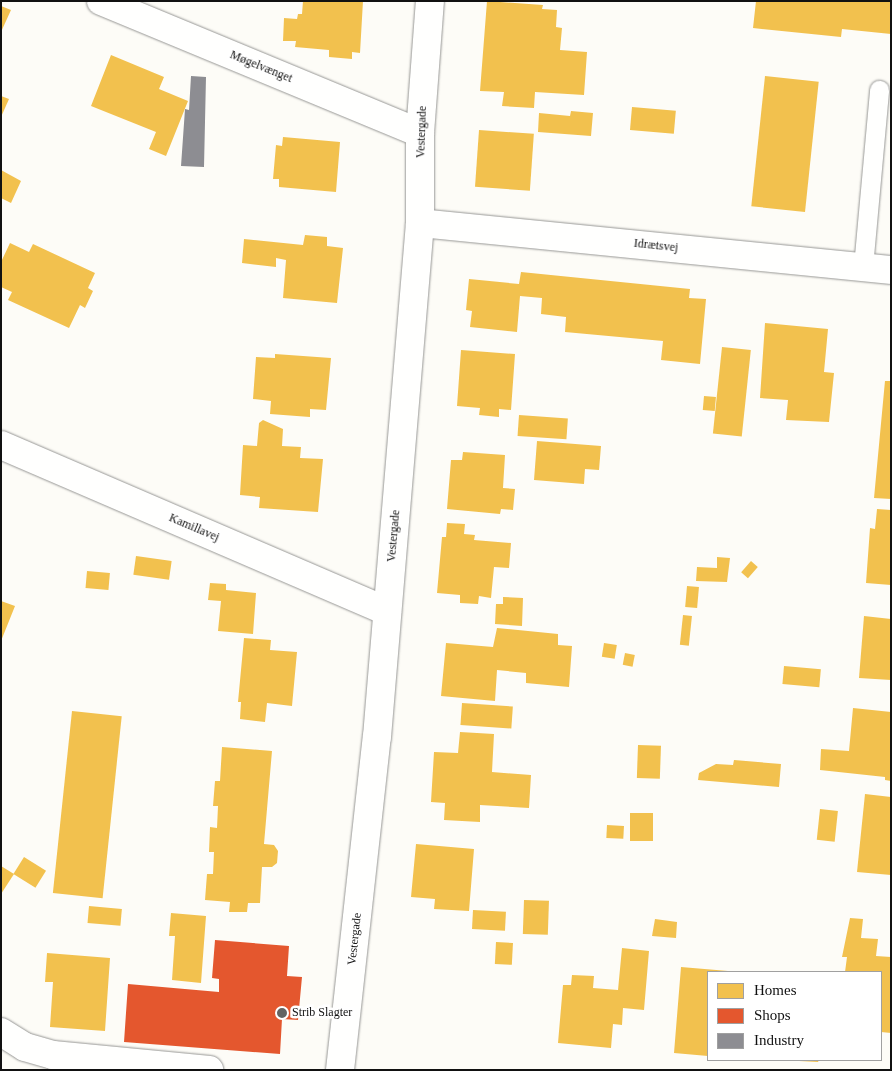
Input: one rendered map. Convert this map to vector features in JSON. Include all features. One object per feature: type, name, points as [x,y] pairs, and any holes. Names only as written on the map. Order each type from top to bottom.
[{"type":"street","name":"Møgelvænget","points":[[101,1],[420,133]]},
{"type":"street","name":"Vestergade","points":[[340,1070],[387,611],[420,223],[420,133],[430,1]]},
{"type":"street","name":"Idrætsvej","points":[[420,223],[891,270]]},
{"type":"street","name":"Kamillavej","points":[[1,445],[387,611]]},
{"type":"street","points":[[1,1032],[25,1047],[53,1055],[209,1070]]},
{"type":"lane","points":[[863,267],[879,90]]},
{"type":"building: Homes","points":[[303,1],[363,1],[360,53],[352,52],[352,59],[329,57],[329,50],[295,47],[296,41],[283,41],[284,18],[297,19],[298,14],[302,14]]},
{"type":"building: Homes","points":[[487,1],[543,5],[542,9],[557,10],[556,27],[562,28],[560,50],[587,52],[584,95],[535,92],[534,108],[502,106],[504,92],[480,91]]},
{"type":"building: Homes","points":[[756,1],[891,1],[891,34],[842,29],[841,37],[753,28]]},
{"type":"building: Homes","points":[[1,6],[11,10],[1,32]]},
{"type":"building: Homes","points":[[111,55],[164,77],[159,89],[188,101],[166,156],[149,149],[156,132],[91,106]]},
{"type":"building: Homes","points":[[765,76],[819,82],[805,212],[751,206]]},
{"type":"building: Homes","points":[[1,96],[9,99],[1,117]]},
{"type":"building: Homes","points":[[632,107],[676,111],[674,134],[630,130]]},
{"type":"building: Homes","points":[[571,111],[593,113],[591,136],[538,132],[539,113],[570,116]]},
{"type":"building: Homes","points":[[479,130],[534,134],[530,191],[475,187]]},
{"type":"building: Homes","points":[[283,137],[340,142],[336,192],[279,187],[279,179],[273,179],[276,145],[282,146]]},
{"type":"building: Homes","points":[[1,170],[21,181],[11,203],[1,198]]},
{"type":"building: Homes","points":[[305,235],[327,237],[327,246],[343,248],[337,303],[283,298],[286,260],[276,258],[276,267],[242,263],[244,239],[303,245]]},
{"type":"building: Homes","points":[[10,243],[29,252],[33,244],[95,273],[88,288],[93,291],[85,308],[80,305],[69,328],[8,300],[12,292],[1,287],[1,262]]},
{"type":"building: Homes","points":[[521,272],[690,289],[689,298],[706,299],[700,364],[661,360],[663,341],[565,332],[566,317],[541,314],[542,298],[520,296],[517,332],[470,327],[472,311],[466,310],[469,279],[519,284]]},
{"type":"building: Homes","points":[[765,323],[828,329],[824,372],[834,373],[829,422],[786,420],[788,400],[760,398]]},
{"type":"building: Homes","points":[[722,347],[751,350],[742,437],[713,434]]},
{"type":"building: Homes","points":[[461,350],[515,354],[511,410],[499,409],[499,417],[479,415],[480,408],[457,406]]},
{"type":"building: Homes","points":[[275,354],[331,358],[326,410],[310,409],[310,417],[270,414],[271,401],[253,399],[256,357],[275,358]]},
{"type":"building: Homes","points":[[885,381],[891,381],[891,499],[874,498]]},
{"type":"building: Homes","points":[[704,396],[716,397],[715,411],[703,410]]},
{"type":"building: Homes","points":[[519,415],[568,418],[566,439],[518,436]]},
{"type":"building: Homes","points":[[263,420],[283,429],[282,446],[301,447],[300,458],[323,459],[318,512],[259,508],[260,497],[240,495],[243,445],[257,446],[259,423]]},
{"type":"building: Homes","points":[[537,441],[601,446],[599,470],[585,469],[584,484],[534,480]]},
{"type":"building: Homes","points":[[463,452],[505,455],[503,488],[515,489],[513,510],[501,509],[500,514],[447,509],[451,460],[462,460]]},
{"type":"building: Homes","points":[[877,509],[891,510],[891,585],[866,583],[870,528],[875,529]]},
{"type":"building: Homes","points":[[447,523],[465,524],[464,534],[475,535],[474,540],[511,543],[509,568],[494,567],[491,598],[479,596],[478,604],[460,603],[460,595],[437,593],[442,537],[446,537]]},
{"type":"building: Homes","points":[[136,556],[172,561],[169,580],[133,575]]},
{"type":"building: Homes","points":[[717,557],[730,558],[727,582],[696,581],[697,567],[717,568]]},
{"type":"building: Homes","points":[[751,561],[758,567],[748,578],[741,572]]},
{"type":"building: Homes","points":[[87,571],[110,573],[108,590],[86,588]]},
{"type":"building: Homes","points":[[210,583],[226,584],[226,590],[256,593],[253,634],[218,631],[221,601],[208,600]]},
{"type":"building: Homes","points":[[687,586],[699,587],[697,608],[685,607]]},
{"type":"building: Homes","points":[[503,597],[523,598],[522,626],[495,624],[496,604],[503,604]]},
{"type":"building: Homes","points":[[1,601],[15,606],[1,641]]},
{"type":"building: Homes","points":[[683,615],[692,616],[689,646],[680,645]]},
{"type":"building: Homes","points":[[864,616],[891,619],[891,680],[859,678]]},
{"type":"building: Homes","points":[[497,628],[558,634],[558,645],[572,646],[569,687],[526,683],[526,673],[497,670],[495,701],[441,696],[446,643],[493,647]]},
{"type":"building: Homes","points":[[244,638],[271,640],[270,650],[297,652],[292,706],[267,703],[265,722],[240,719],[241,702],[238,702]]},
{"type":"building: Homes","points":[[604,643],[617,645],[615,659],[602,657]]},
{"type":"building: Homes","points":[[625,653],[635,655],[633,667],[623,665]]},
{"type":"building: Homes","points":[[784,666],[821,669],[819,687],[782,684]]},
{"type":"building: Homes","points":[[462,703],[513,707],[511,729],[460,725]]},
{"type":"building: Homes","points":[[853,708],[891,712],[891,781],[885,780],[885,777],[820,770],[821,749],[849,751]]},
{"type":"building: Homes","points":[[72,711],[122,716],[103,898],[53,893]]},
{"type":"building: Homes","points":[[460,732],[494,734],[492,772],[531,775],[529,808],[480,805],[480,822],[444,820],[445,803],[431,802],[434,752],[458,753]]},
{"type":"building: Homes","points":[[638,745],[661,746],[660,779],[637,778]]},
{"type":"building: Homes","points":[[222,747],[272,751],[264,844],[274,845],[278,851],[277,863],[272,867],[262,867],[260,903],[248,903],[247,912],[229,912],[230,902],[205,900],[207,874],[213,874],[214,852],[209,852],[210,827],[217,828],[218,806],[213,806],[215,781],[220,781]]},
{"type":"building: Homes","points":[[734,760],[781,764],[779,787],[698,780],[699,773],[716,764],[733,765]]},
{"type":"building: Homes","points":[[865,794],[891,797],[891,875],[857,872]]},
{"type":"building: Homes","points":[[820,809],[838,811],[835,842],[817,840]]},
{"type":"building: Homes","points":[[630,813],[653,813],[653,841],[630,841]]},
{"type":"building: Homes","points":[[607,825],[624,826],[623,839],[606,838]]},
{"type":"building: Homes","points":[[416,844],[474,849],[469,911],[434,909],[435,899],[411,897]]},
{"type":"building: Homes","points":[[24,857],[46,871],[35,888],[13,874]]},
{"type":"building: Homes","points":[[1,866],[14,874],[1,894]]},
{"type":"building: Homes","points":[[524,900],[549,901],[548,935],[523,934]]},
{"type":"building: Homes","points":[[89,906],[122,909],[120,926],[88,923]]},
{"type":"building: Homes","points":[[473,910],[506,912],[505,931],[472,929]]},
{"type":"building: Homes","points":[[171,913],[206,916],[201,983],[172,980],[175,936],[169,936]]},
{"type":"building: Homes","points":[[850,918],[863,919],[861,938],[878,939],[876,956],[891,957],[891,1033],[882,1032],[882,971],[845,971],[847,957],[842,957]]},
{"type":"building: Homes","points":[[655,919],[677,922],[676,938],[652,936]]},
{"type":"building: Homes","points":[[496,942],[513,943],[512,965],[495,964]]},
{"type":"building: Homes","points":[[622,948],[649,951],[644,1010],[623,1008],[622,1025],[613,1024],[611,1048],[558,1043],[563,985],[571,985],[572,975],[594,976],[593,988],[618,990]]},
{"type":"building: Homes","points":[[47,953],[110,958],[105,1031],[50,1027],[53,982],[45,982]]},
{"type":"building: Homes","points":[[681,967],[728,971],[707,971],[707,1056],[674,1053]]},
{"type":"building: Shops","points":[[215,940],[289,946],[287,976],[302,977],[298,1020],[282,1019],[280,1054],[124,1042],[128,984],[219,992],[219,979],[212,978]]},
{"type":"building: Industry","points":[[191,76],[206,77],[204,167],[181,166],[185,109],[189,110]]},
{"type":"place","name":"Strib Slagter","points":[[282,1013]]}]
